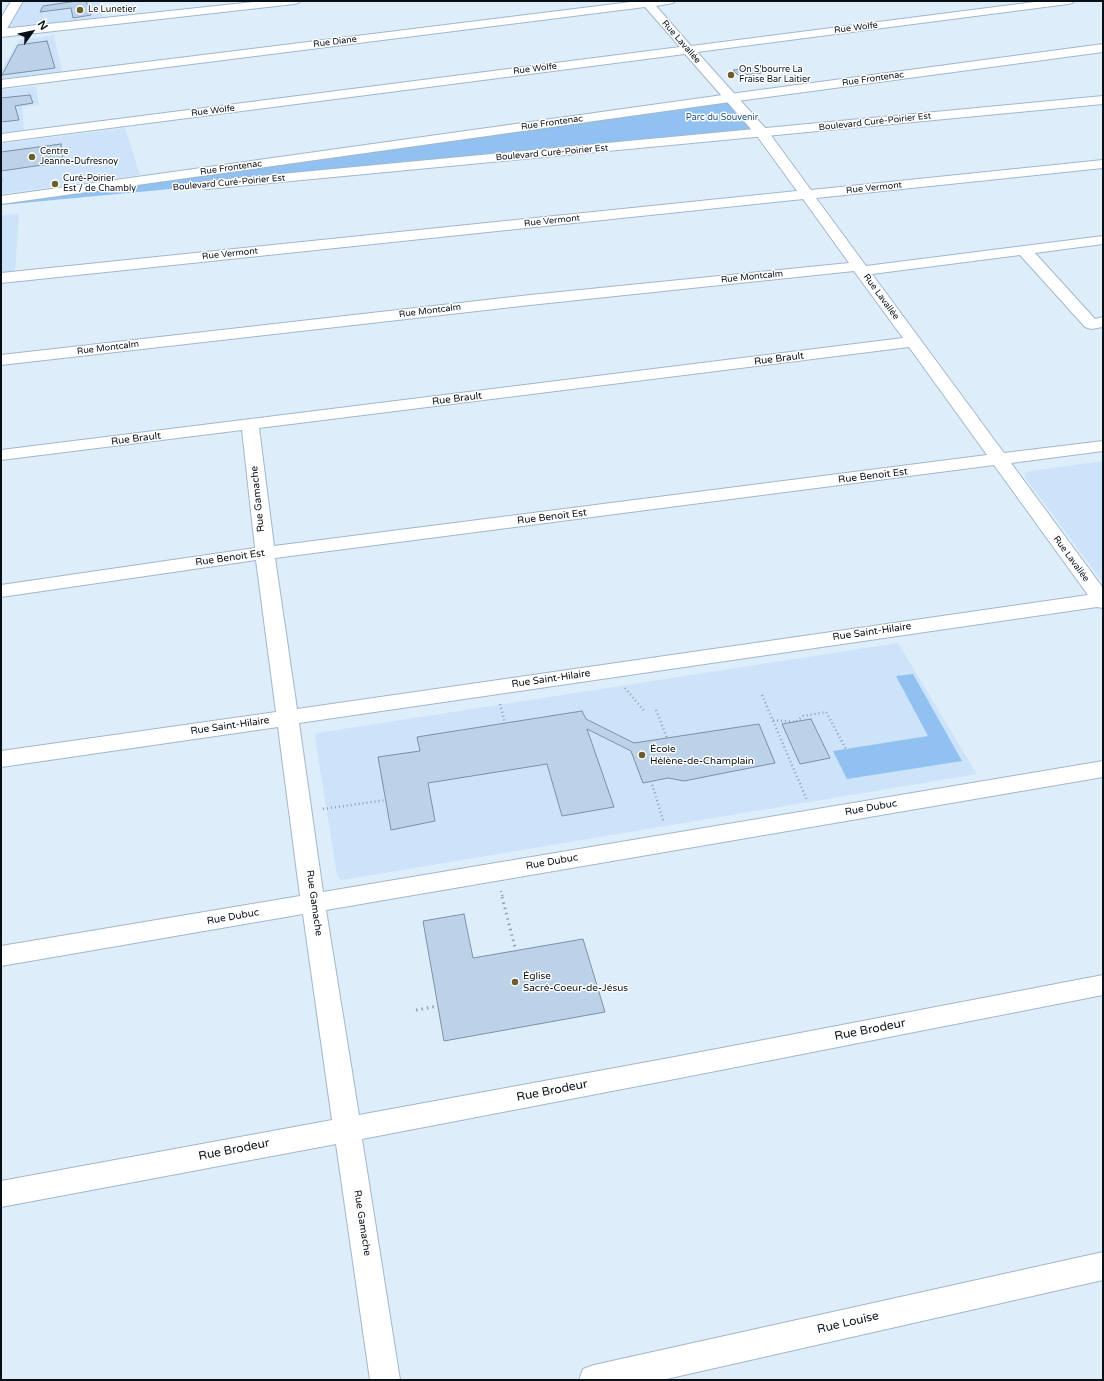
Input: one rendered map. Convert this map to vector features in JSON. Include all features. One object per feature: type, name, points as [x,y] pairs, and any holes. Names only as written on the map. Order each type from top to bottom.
[{"type":"main road","points":[[1,29],[17,1]]},
{"type":"main road","name":"Rue Frontenac","points":[[1,201],[730,98],[1103,48]]},
{"type":"main road","name":"Boulevard Curé-Poirier Est","points":[[1,201],[762,134],[1103,100]]},
{"type":"street","points":[[1,33],[294,1]]},
{"type":"street","name":"Rue Diane","points":[[1,84],[646,2],[670,1]]},
{"type":"street","name":"Rue Wolfe","points":[[1,138],[1068,1]]},
{"type":"street","name":"Rue Lavallée","points":[[646,2],[762,134],[1102,601]]},
{"type":"street","name":"Rue Vermont","points":[[1,278],[1103,164]]},
{"type":"street","name":"Rue Montcalm","points":[[1,360],[530,300],[860,268],[1103,240]]},
{"type":"street","points":[[1024,250],[1091,324],[1103,322]]},
{"type":"street","name":"Rue Brault","points":[[1,455],[914,342]]},
{"type":"street","name":"Rue Gamache","points":[[250,425],[264,553],[313,903],[385,1380]]},
{"type":"street","name":"Rue Benoit Est","points":[[1,591],[264,553],[1103,446]]},
{"type":"street","name":"Rue Saint-Hilaire","points":[[1,759],[610,670],[1102,601]]},
{"type":"street","name":"Rue Dubuc","points":[[1,956],[1103,769]]},
{"type":"street","name":"Rue Brodeur","points":[[1,1194],[1103,985]]},
{"type":"street","name":"Rue Louise","points":[[594,1380],[1103,1266]]},
{"type":"path","points":[[1,176],[3,181]]},
{"type":"path","points":[[610,670],[645,712]]},
{"type":"path","points":[[762,695],[816,817]]},
{"type":"path","points":[[656,710],[667,738]]},
{"type":"path","points":[[772,720],[796,722],[803,716],[826,712],[846,749]]},
{"type":"path","points":[[651,782],[670,842]]},
{"type":"path","points":[[301,812],[386,800]]},
{"type":"path","points":[[496,872],[516,951]]},
{"type":"path","points":[[416,1010],[438,1006]]},
{"type":"shaded area","points":[[17,1],[100,1],[104,22],[1,33]]},
{"type":"shaded area","points":[[54,35],[62,72],[1,79],[1,71],[19,40]]},
{"type":"shaded area","points":[[36,86],[39,105],[22,107],[24,130],[1,133],[1,90]]},
{"type":"shaded area","points":[[125,128],[140,175],[1,194],[1,144]]},
{"type":"shaded area","points":[[19,214],[15,271],[1,273],[1,215]]},
{"type":"shaded area","points":[[1103,461],[1103,583],[1025,477],[1025,473]]},
{"type":"shaded area","name":"École Hélène-de-Champlain","points":[[898,643],[977,774],[348,879],[341,880],[337,875],[315,737],[317,733]]},
{"type":"green space","name":"Parc du Souvenir","points":[[730,98],[762,133],[1,205],[1,200]]},
{"type":"green space","points":[[913,674],[962,761],[847,779],[833,751],[928,736],[896,676]]},
{"type":"building","name":"Le Lunetier","points":[[86,1],[91,15],[73,18],[71,8],[40,12],[43,6]]},
{"type":"building","points":[[47,41],[55,68],[2,75],[18,45]]},
{"type":"building","points":[[757,68],[762,73],[738,75],[733,70]]},
{"type":"building","points":[[30,95],[33,103],[15,106],[19,120],[1,122],[1,98]]},
{"type":"building","name":"Centre Jeanne-Dufresnoy","points":[[61,144],[63,162],[1,171],[1,152]]},
{"type":"building","name":"École Hélène-de-Champlain","points":[[582,711],[586,719],[634,743],[759,724],[775,763],[684,781],[668,778],[643,783],[631,751],[587,729],[614,807],[562,816],[547,764],[428,783],[435,821],[391,830],[378,757],[420,751],[417,737]]},
{"type":"building","points":[[811,719],[830,758],[800,764],[782,724]]},
{"type":"building","name":"Église Sacré-Coeur-de-Jésus","points":[[464,914],[473,958],[583,939],[605,1012],[444,1041],[423,921]]},
{"type":"place","name":"Le Lunetier","points":[[80,10]]},
{"type":"place","name":"On S'bourre La Fraise Bar Laitier","points":[[731,75]]},
{"type":"place","name":"Centre Jeanne-Dufresnoy","points":[[32,157]]},
{"type":"place","name":"Curé-Poirier Est / de Chambly","points":[[55,184]]},
{"type":"place","name":"École Hélène-de-Champlain","points":[[642,755]]},
{"type":"place","name":"Église Sacré-Coeur-de-Jésus","points":[[515,982]]}]
